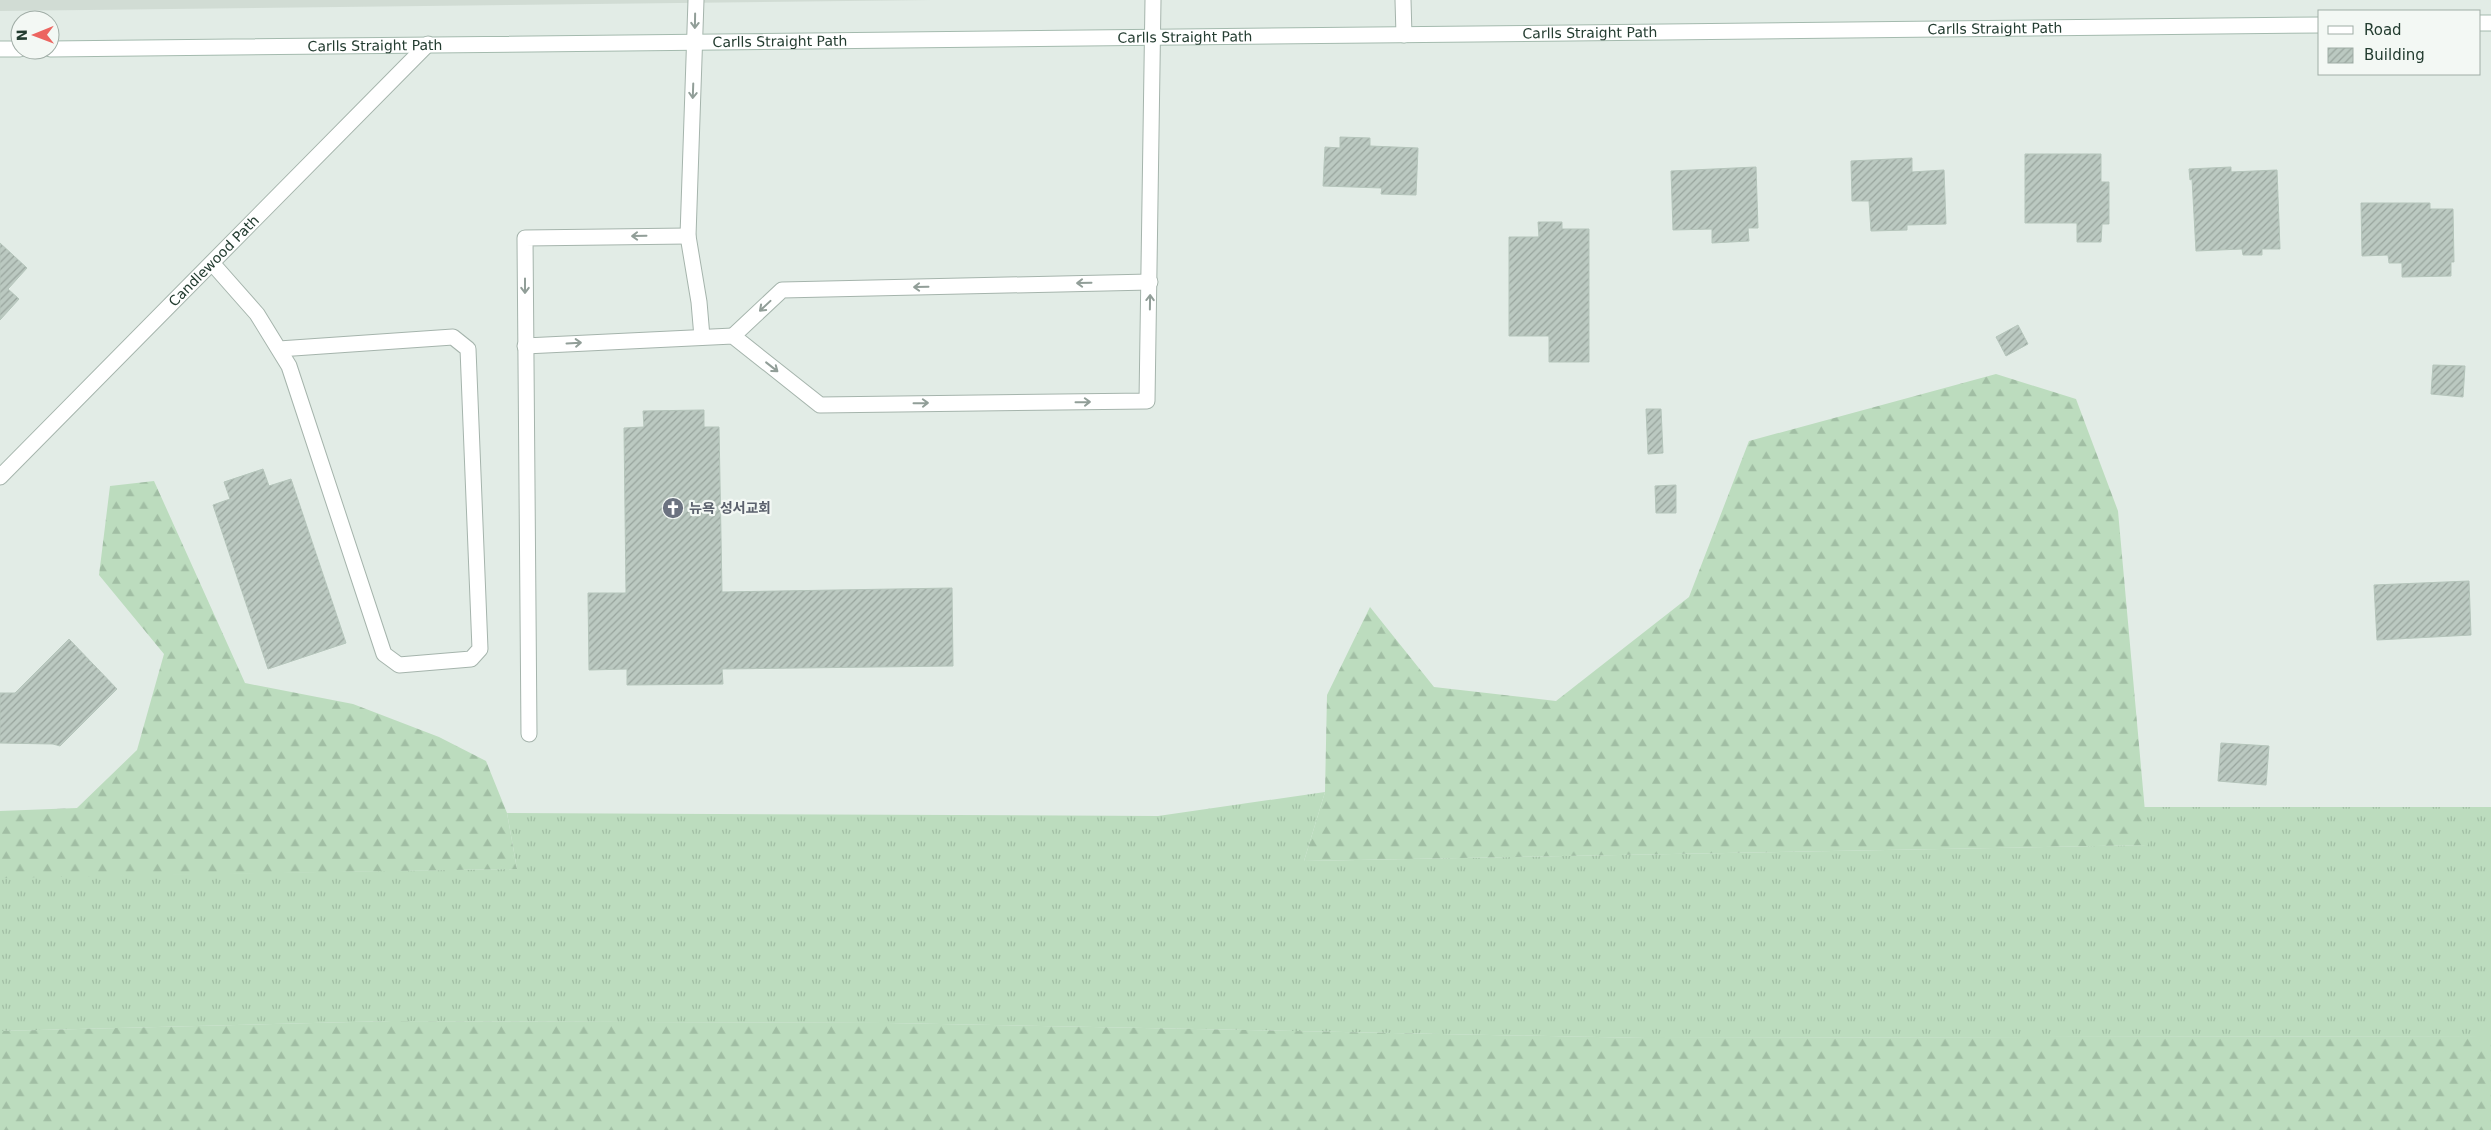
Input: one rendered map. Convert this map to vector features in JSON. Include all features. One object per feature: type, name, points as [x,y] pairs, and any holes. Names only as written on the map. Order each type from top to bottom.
[{"type":"street","points":[[696,0],[688,236],[699,302],[702,337]]},
{"type":"street","points":[[525,346],[733,336],[820,405],[1147,401],[1153,0]]},
{"type":"street","points":[[1403,0],[1404,35]]},
{"type":"street","name":"Carlls Straight Path","points":[[60,48],[2318,25]]},
{"type":"street","name":"Candlewood Path","points":[[0,477],[428,44]]},
{"type":"street","points":[[529,734],[525,238],[688,236]]},
{"type":"street","points":[[212,263],[257,314],[289,366],[384,654],[399,664],[471,659],[480,650],[468,349],[453,337],[279,349]]},
{"type":"street","points":[[733,336],[782,290],[1150,282]]},
{"type":"shaded area","points":[[0,0],[932,0],[10,10],[0,11]]},
{"type":"green space","points":[[1996,374],[2076,399],[2118,511],[2148,845],[1304,861],[1325,792],[1327,695],[1370,607],[1434,687],[1556,701],[1689,597],[1749,441]]},
{"type":"green space","points":[[154,481],[245,683],[353,704],[439,737],[486,761],[507,813],[517,869],[0,878],[0,811],[77,808],[137,750],[164,654],[99,575],[110,486]]},
{"type":"green space","points":[[1325,792],[1304,861],[2147,845],[2144,807],[2491,807],[2491,1036],[1646,1038],[888,1023],[392,1021],[0,1031],[0,877],[517,869],[507,813],[1158,816]]},
{"type":"green space","points":[[392,1021],[888,1023],[1646,1038],[2491,1036],[2491,1130],[0,1130],[0,1031]]},
{"type":"building","points":[[1340,137],[1370,138],[1370,146],[1418,148],[1416,195],[1381,194],[1382,188],[1323,186],[1325,147],[1340,148]]},
{"type":"building","points":[[2025,154],[2101,154],[2101,182],[2109,182],[2109,224],[2102,224],[2101,242],[2077,242],[2077,223],[2025,223]]},
{"type":"building","points":[[1912,158],[1912,172],[1944,170],[1946,224],[1907,225],[1907,230],[1871,231],[1869,201],[1852,201],[1851,161]]},
{"type":"building","points":[[1756,167],[1758,228],[1748,228],[1749,241],[1712,243],[1712,229],[1673,230],[1671,171]]},
{"type":"building","points":[[2231,167],[2231,172],[2277,170],[2280,249],[2262,249],[2262,255],[2243,255],[2242,249],[2196,251],[2192,179],[2190,180],[2189,169]]},
{"type":"building","points":[[2361,203],[2430,203],[2430,209],[2453,209],[2454,262],[2451,262],[2451,276],[2402,277],[2402,263],[2389,263],[2388,255],[2362,256]]},
{"type":"building","points":[[1538,222],[1562,222],[1562,229],[1589,229],[1589,362],[1549,362],[1549,336],[1509,336],[1509,237],[1539,237]]},
{"type":"building","points":[[0,243],[27,268],[8,289],[19,299],[0,320]]},
{"type":"building","points":[[2018,325],[2028,344],[2006,356],[1996,337]]},
{"type":"building","points":[[2433,365],[2465,366],[2463,397],[2431,394]]},
{"type":"building","points":[[1646,409],[1661,409],[1663,453],[1648,454]]},
{"type":"building","name":"뉴욕 성서교회","points":[[704,410],[704,427],[719,427],[722,592],[952,588],[953,666],[722,669],[723,684],[627,685],[627,669],[589,670],[588,593],[626,593],[624,428],[644,427],[643,411]]},
{"type":"building","points":[[263,469],[269,486],[291,479],[346,643],[268,669],[213,505],[230,499],[224,482]]},
{"type":"building","points":[[1676,485],[1676,513],[1656,513],[1655,486]]},
{"type":"building","points":[[2469,581],[2471,635],[2377,640],[2374,585]]},
{"type":"building","points":[[69,639],[117,689],[60,746],[53,744],[0,743],[0,693],[15,693]]},
{"type":"building","points":[[2221,743],[2269,746],[2266,785],[2218,781]]},
{"type":"place","name":"뉴욕 성서교회","points":[[673,508]]}]
